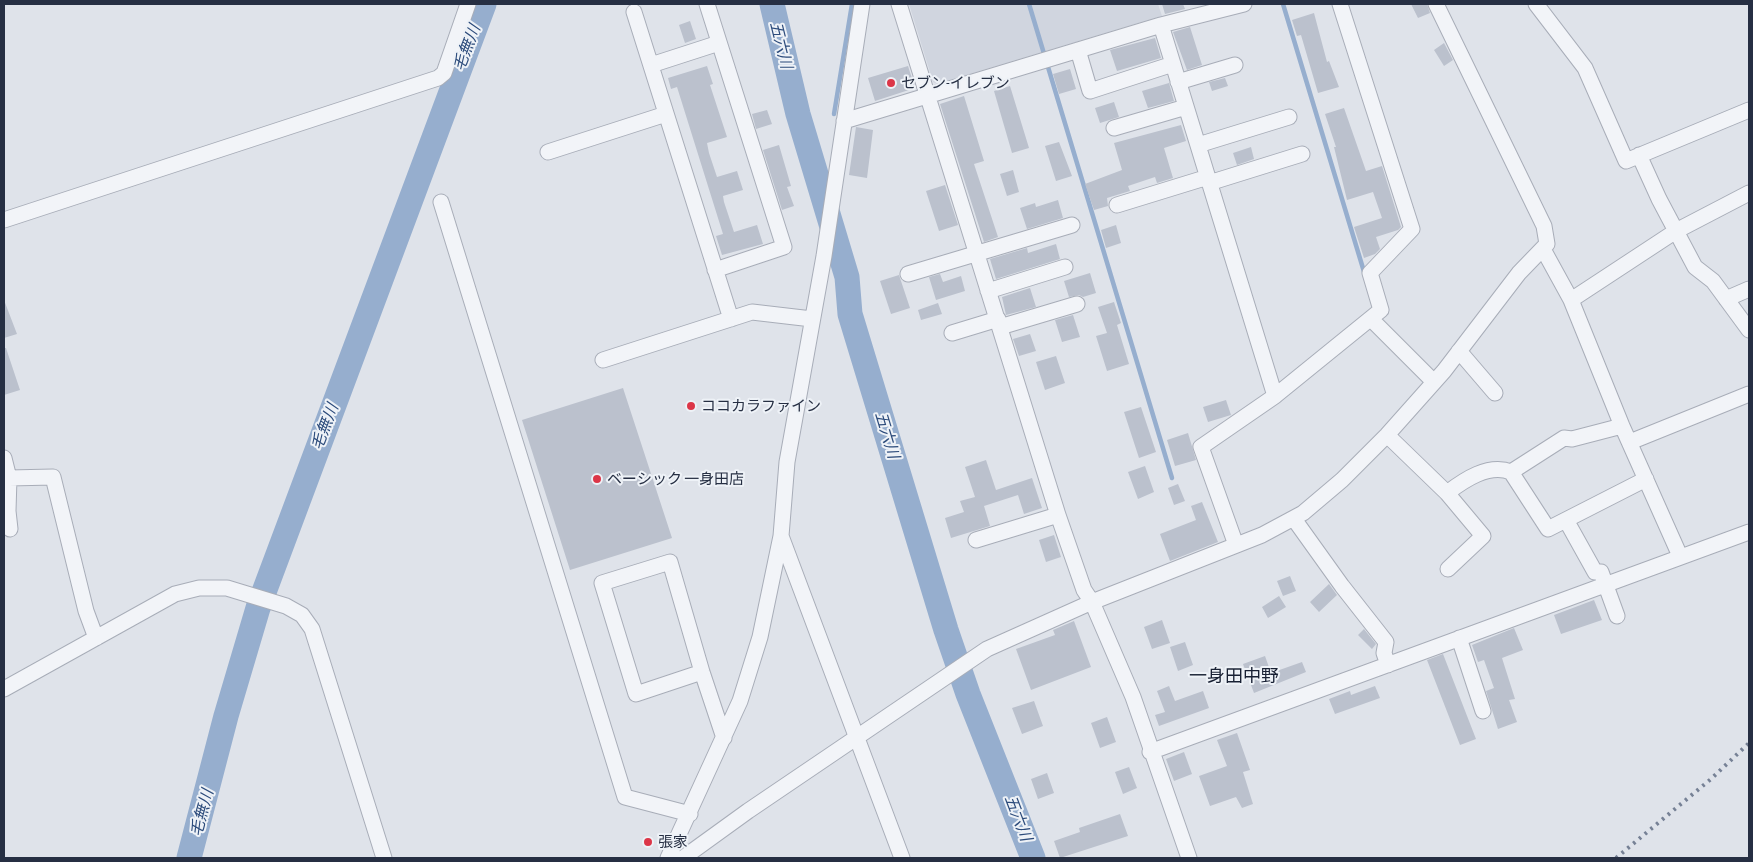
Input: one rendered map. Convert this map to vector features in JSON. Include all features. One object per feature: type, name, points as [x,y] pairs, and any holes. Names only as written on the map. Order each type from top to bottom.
[{"type":"street","points":[[4,220],[438,78],[444,73],[468,4]]},
{"type":"street","points":[[707,4],[784,247],[715,270]]},
{"type":"street","points":[[668,858],[724,738],[740,701],[754,660],[780,536],[788,462],[824,256],[862,4]]},
{"type":"street","points":[[899,4],[1058,515],[1084,590],[1092,602],[1132,697],[1189,858]]},
{"type":"street","points":[[844,121],[1161,25],[1244,4]]},
{"type":"street","points":[[1236,545],[1201,447],[1275,396],[1381,310],[1370,273],[1412,229],[1340,4]]},
{"type":"street","points":[[683,858],[748,811],[987,649],[1092,602],[1267,533],[1294,519],[1342,480],[1387,435],[1434,382],[1519,274],[1543,249],[1548,240],[1544,226],[1436,4]]},
{"type":"street","points":[[1536,4],[1585,68],[1626,161],[1749,110]]},
{"type":"street","points":[[634,12],[731,319]]},
{"type":"street","points":[[1161,25],[1275,396]]},
{"type":"street","points":[[651,66],[719,44]]},
{"type":"street","points":[[1078,50],[1090,91],[1173,64]]},
{"type":"street","points":[[1178,82],[1235,65]]},
{"type":"street","points":[[1114,128],[1186,107]]},
{"type":"street","points":[[548,152],[666,114]]},
{"type":"street","points":[[1198,145],[1289,117]]},
{"type":"street","points":[[1117,205],[1302,154]]},
{"type":"street","points":[[1639,155],[1695,267],[1713,281],[1749,330]]},
{"type":"street","points":[[1571,300],[1676,231],[1749,193]]},
{"type":"street","points":[[441,202],[625,797],[690,814]]},
{"type":"street","points":[[908,274],[1072,224]]},
{"type":"street","points":[[1543,249],[1571,300],[1622,426],[1680,556]]},
{"type":"street","points":[[988,290],[1065,267]]},
{"type":"street","points":[[1726,299],[1749,289]]},
{"type":"street","points":[[952,333],[1077,304]]},
{"type":"street","points":[[603,360],[752,312],[812,319]]},
{"type":"street","points":[[1370,319],[1434,382]]},
{"type":"street","points":[[1459,351],[1495,392]]},
{"type":"street","points":[[1630,442],[1749,394]]},
{"type":"street","points":[[1447,493],[1461,482],[1482,472],[1511,472],[1564,438],[1572,439],[1622,426]]},
{"type":"street","points":[[1387,435],[1447,493],[1483,536],[1448,570]]},
{"type":"street","points":[[4,458],[9,478],[6,511],[10,530]]},
{"type":"street","points":[[1511,472],[1548,529],[1646,479]]},
{"type":"street","points":[[9,478],[53,477],[86,611],[96,638]]},
{"type":"street","points":[[976,540],[1058,515]]},
{"type":"street","points":[[1294,519],[1342,586],[1386,642],[1384,653],[1388,665]]},
{"type":"street","points":[[1566,520],[1595,572],[1601,572],[1617,616]]},
{"type":"street","points":[[1150,752],[1749,532]]},
{"type":"street","points":[[780,536],[902,858]]},
{"type":"street","points":[[702,672],[636,694],[602,583],[670,562],[702,672],[724,738]]},
{"type":"street","points":[[4,689],[175,594],[199,588],[227,588],[286,606],[302,615],[312,629],[384,858]]},
{"type":"street","points":[[1459,638],[1483,710]]},
{"type":"shaded area","points":[[909,4],[1158,4],[1162,16],[937,84],[933,82]]},
{"type":"building","points":[[1162,4],[1183,4],[1185,9],[1165,14]]},
{"type":"building","points":[[1411,4],[1427,4],[1430,13],[1418,18]]},
{"type":"building","points":[[1314,13],[1327,62],[1329,61],[1339,87],[1318,93],[1301,35],[1297,36],[1292,20]]},
{"type":"building","points":[[690,21],[696,39],[685,43],[679,25]]},
{"type":"building","points":[[1190,27],[1202,65],[1187,70],[1173,32]]},
{"type":"building","points":[[1155,38],[1161,58],[1117,71],[1110,50]]},
{"type":"building","points":[[1444,43],[1453,60],[1444,66],[1434,50]]},
{"type":"building","points":[[707,66],[713,84],[710,85],[727,137],[707,143],[709,153],[717,177],[737,171],[743,190],[723,196],[724,202],[734,232],[757,225],[763,244],[722,255],[716,236],[723,234],[677,87],[671,89],[668,78]]},
{"type":"building","name":"セブン-イレブン","points":[[908,66],[915,88],[875,101],[868,78]]},
{"type":"building","points":[[1070,69],[1076,89],[1059,94],[1053,74]]},
{"type":"building","points":[[1225,78],[1228,86],[1212,91],[1209,82]]},
{"type":"building","points":[[1169,83],[1174,101],[1148,108],[1142,91]]},
{"type":"building","points":[[1010,86],[1029,148],[1012,153],[994,91]]},
{"type":"building","points":[[964,96],[984,161],[974,164],[998,237],[984,242],[940,104]]},
{"type":"building","points":[[1114,102],[1119,117],[1100,123],[1095,108]]},
{"type":"building","points":[[1344,108],[1366,171],[1382,166],[1401,227],[1398,230],[1376,237],[1380,249],[1375,254],[1364,258],[1354,227],[1382,218],[1373,192],[1347,200],[1334,147],[1336,147],[1325,114]]},
{"type":"building","points":[[767,110],[772,124],[756,129],[752,114]]},
{"type":"building","points":[[1181,125],[1186,141],[1164,148],[1173,178],[1157,183],[1155,177],[1128,186],[1130,191],[1107,198],[1108,206],[1094,210],[1085,184],[1122,170],[1114,143]]},
{"type":"building","points":[[856,127],[873,130],[867,178],[849,175]]},
{"type":"building","points":[[1059,142],[1072,176],[1056,181],[1045,146]]},
{"type":"building","points":[[779,145],[791,186],[787,187],[794,206],[782,210],[763,150]]},
{"type":"building","points":[[1251,147],[1254,159],[1237,165],[1233,153]]},
{"type":"building","points":[[1013,170],[1019,192],[1007,196],[1000,174]]},
{"type":"building","points":[[945,185],[958,225],[939,231],[926,191]]},
{"type":"building","points":[[1058,200],[1063,218],[1027,229],[1020,208],[1035,203],[1036,207]]},
{"type":"building","points":[[1116,225],[1121,243],[1106,248],[1101,230]]},
{"type":"building","points":[[1056,244],[1060,259],[996,279],[990,259],[1027,248],[1028,253]]},
{"type":"building","points":[[1090,273],[1096,293],[1083,297],[1079,295],[1069,297],[1064,281]]},
{"type":"building","points":[[940,274],[943,282],[961,276],[965,291],[936,300],[929,277]]},
{"type":"building","points":[[899,275],[910,308],[891,314],[880,281]]},
{"type":"building","points":[[1030,288],[1036,307],[1006,315],[1002,297]]},
{"type":"building","points":[[4,300],[17,334],[4,338]]},
{"type":"building","points":[[1114,302],[1121,323],[1117,325],[1129,364],[1107,371],[1096,336],[1107,333],[1098,307]]},
{"type":"building","points":[[938,303],[942,314],[921,320],[918,310]]},
{"type":"building","points":[[1073,315],[1080,337],[1062,342],[1055,320]]},
{"type":"building","points":[[1030,334],[1036,351],[1019,356],[1013,339]]},
{"type":"building","points":[[4,348],[6,348],[20,390],[4,395]]},
{"type":"building","points":[[1056,356],[1065,383],[1045,390],[1036,362]]},
{"type":"building","name":"ベーシック 一身田店","points":[[623,388],[672,538],[570,570],[522,420]]},
{"type":"building","points":[[1226,400],[1231,415],[1208,422],[1203,407]]},
{"type":"building","points":[[1141,407],[1156,452],[1139,458],[1124,412]]},
{"type":"building","points":[[1188,433],[1196,460],[1175,466],[1167,440]]},
{"type":"building","points":[[986,460],[996,490],[1032,478],[1042,508],[1024,514],[1018,495],[984,506],[990,526],[951,538],[945,518],[964,512],[960,501],[975,497],[965,467]]},
{"type":"building","points":[[1145,466],[1154,492],[1138,499],[1128,472]]},
{"type":"building","points":[[1178,484],[1185,501],[1174,505],[1168,488]]},
{"type":"building","points":[[1202,502],[1218,542],[1170,561],[1160,534],[1196,520],[1191,506]]},
{"type":"building","points":[[1054,535],[1061,557],[1046,562],[1039,540]]},
{"type":"building","points":[[1290,576],[1296,591],[1283,596],[1277,581]]},
{"type":"building","points":[[1329,584],[1337,595],[1319,612],[1310,602]]},
{"type":"building","points":[[1279,596],[1286,607],[1268,618],[1262,607]]},
{"type":"building","points":[[1594,600],[1602,620],[1561,634],[1554,615]]},
{"type":"building","points":[[1162,620],[1170,643],[1152,649],[1144,627]]},
{"type":"building","points":[[1074,621],[1091,667],[1031,690],[1016,649],[1055,635],[1053,630]]},
{"type":"building","points":[[1514,628],[1523,650],[1502,658],[1515,699],[1509,700],[1517,722],[1498,729],[1486,691],[1494,688],[1484,660],[1478,662],[1472,645]]},
{"type":"building","points":[[1364,629],[1376,644],[1372,649],[1358,635]]},
{"type":"building","points":[[1185,642],[1193,665],[1178,671],[1170,647]]},
{"type":"building","points":[[1443,654],[1476,739],[1460,745],[1427,660]]},
{"type":"building","points":[[1265,656],[1271,673],[1302,662],[1306,672],[1254,693],[1243,664]]},
{"type":"building","points":[[1169,686],[1175,701],[1203,691],[1209,708],[1159,726],[1155,715],[1165,712],[1157,691]]},
{"type":"building","points":[[1375,686],[1380,698],[1335,714],[1329,699],[1350,691],[1351,695]]},
{"type":"building","points":[[1034,701],[1043,726],[1022,734],[1012,708]]},
{"type":"building","points":[[1107,717],[1116,742],[1100,748],[1091,723]]},
{"type":"building","points":[[1237,733],[1250,770],[1243,772],[1253,804],[1242,808],[1236,797],[1210,806],[1199,776],[1227,766],[1217,740]]},
{"type":"building","points":[[1184,752],[1192,774],[1174,781],[1166,759]]},
{"type":"building","points":[[1129,767],[1137,788],[1123,794],[1115,772]]},
{"type":"building","points":[[1047,773],[1054,793],[1038,799],[1031,779]]},
{"type":"building","points":[[1120,814],[1128,836],[1060,858],[1054,841],[1080,832],[1079,828]]},
{"type":"waterway","name":"毛無川","points":[[189,858],[226,716],[258,608],[484,4]]},
{"type":"waterway","name":"五六川","points":[[772,4],[798,114],[847,277],[850,314],[946,630],[968,694],[1033,858]]},
{"type":"waterway","points":[[834,114],[852,4]]},
{"type":"waterway","points":[[1029,4],[1172,478]]},
{"type":"waterway","points":[[1283,4],[1365,275]]},
{"type":"railway","points":[[1616,858],[1711,779],[1749,743]]},
{"type":"place","name":"セブン-イレブン","points":[[891,83]]},
{"type":"place","name":"ココカラファイン","points":[[691,406]]},
{"type":"place","name":"ベーシック 一身田店","points":[[597,479]]},
{"type":"place","name":"張家","points":[[648,842]]},
{"type":"district","name":"一身田中野","points":[[1234,676]]}]
